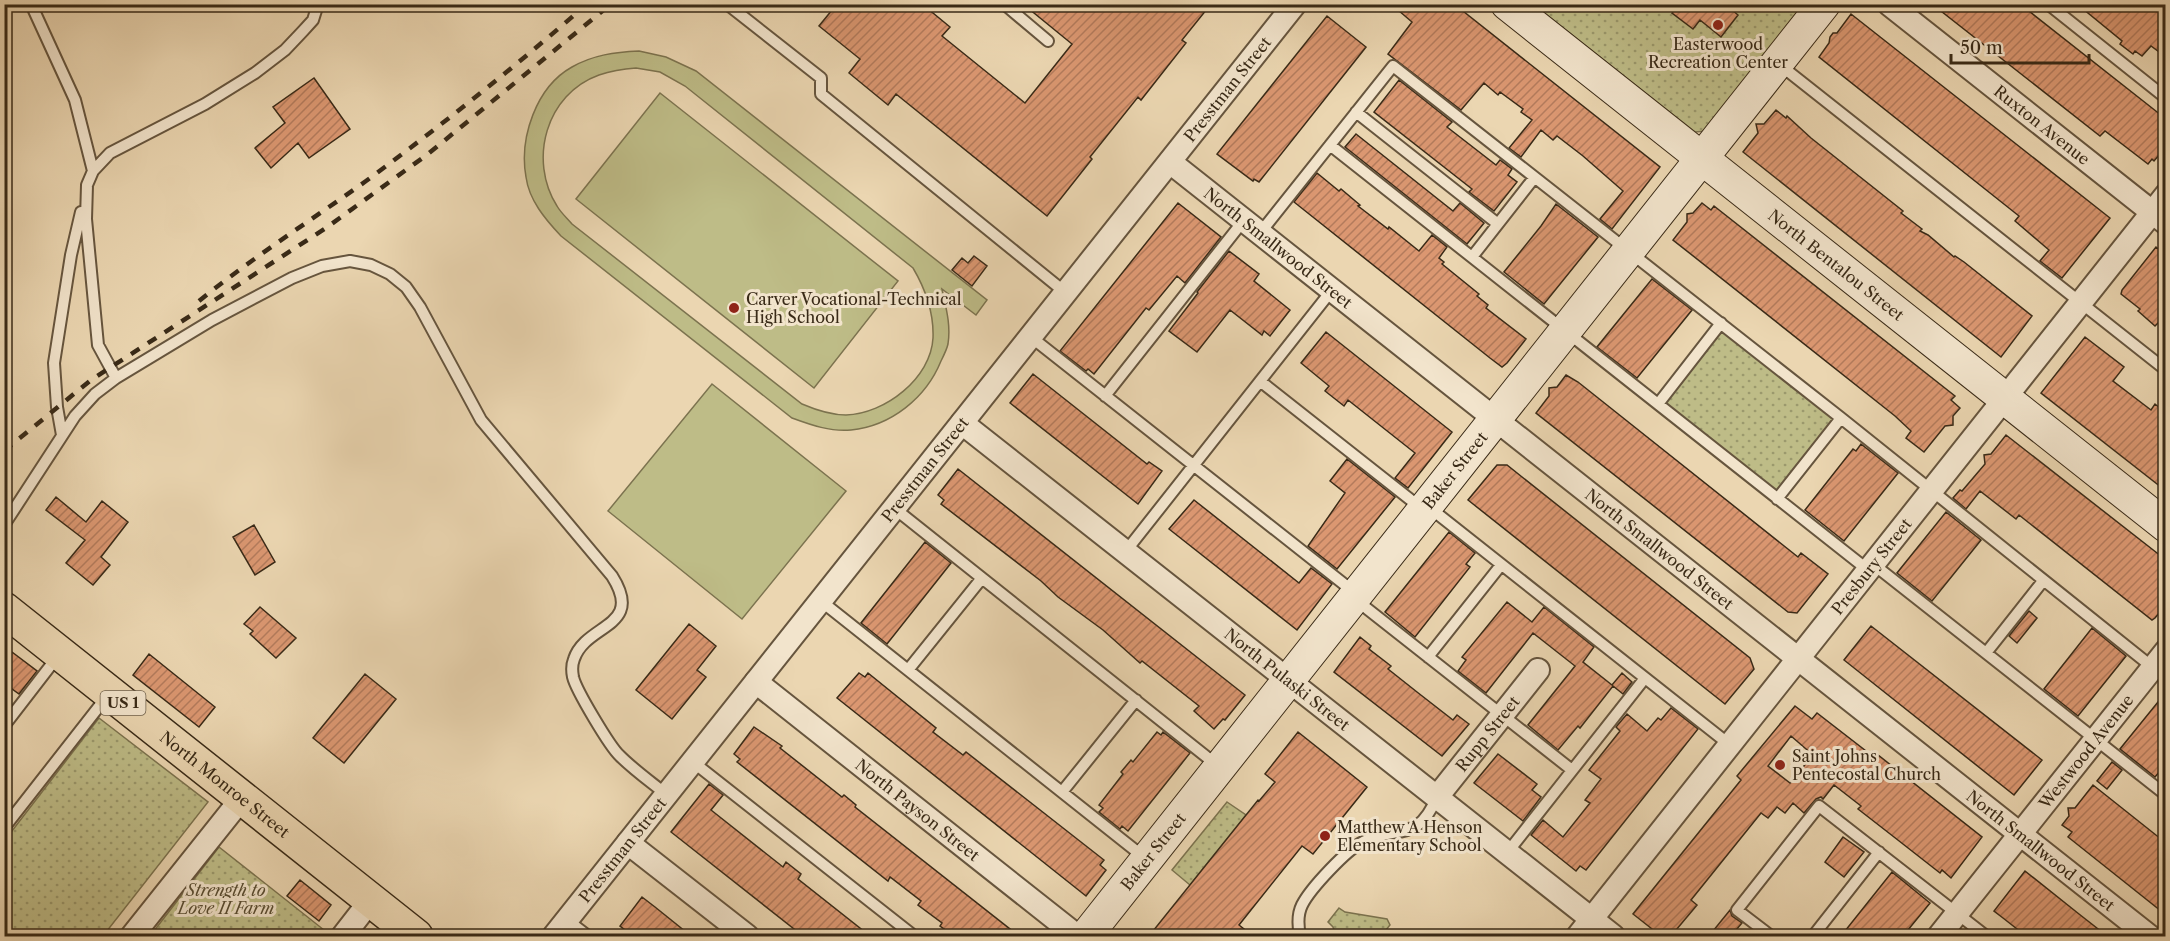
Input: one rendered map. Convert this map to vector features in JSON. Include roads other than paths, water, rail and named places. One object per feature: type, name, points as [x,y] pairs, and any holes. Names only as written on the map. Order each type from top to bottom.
[{"type":"main road","name":"North Monroe Street","points":[[4,609],[416,936]]},
{"type":"street","name":"Presstman Street","points":[[560,928],[1295,4]]},
{"type":"street","name":"North Bentalou Street","points":[[1507,4],[2166,526]]},
{"type":"street","name":"Baker Street","points":[[1086,936],[1824,4]]},
{"type":"street","name":"Ruxton Avenue","points":[[1889,4],[2158,218]]},
{"type":"street","name":"North Smallwood Street","points":[[1170,162],[2149,936]]},
{"type":"street","name":"Presbury Street","points":[[1585,928],[2080,303],[2158,218],[2166,195]]},
{"type":"street","name":"North Pulaski Street","points":[[962,423],[1507,853],[1585,928],[1613,936]]},
{"type":"street","name":"Westwood Avenue","points":[[1939,936],[2095,739],[2161,665]]},
{"type":"street","name":"Rupp Street","points":[[1437,797],[1538,670]]},
{"type":"street","name":"North Payson Street","points":[[756,682],[1077,936]]},
{"type":"street","points":[[132,936],[242,798]]},
{"type":"street","points":[[628,843],[747,936]]},
{"type":"street","points":[[343,936],[371,900]]},
{"type":"lane","points":[[31,4],[75,99],[93,171]]},
{"type":"lane","points":[[62,435],[57,407],[54,363],[71,255],[87,185],[93,171],[110,153],[205,104],[255,73],[285,50],[303,31],[313,20],[318,4]]},
{"type":"lane","points":[[727,4],[821,78],[821,94],[1066,293]]},
{"type":"lane","points":[[1004,4],[1048,41]]},
{"type":"lane","points":[[2048,4],[2166,98]]},
{"type":"lane","points":[[1777,63],[2166,370]]},
{"type":"lane","points":[[1106,396],[1252,227],[1330,145],[1393,66],[1629,250],[2043,581],[2161,665]]},
{"type":"lane","points":[[1356,112],[1498,224]]},
{"type":"lane","points":[[1330,145],[1778,499],[1986,653],[2166,795]]},
{"type":"lane","points":[[1472,257],[1534,178]]},
{"type":"lane","points":[[87,185],[86,219],[98,345],[116,378]]},
{"type":"lane","points":[[4,525],[75,416],[95,394],[116,378],[213,320],[292,278],[322,266],[350,261],[372,265],[390,274],[406,287],[420,307],[481,420],[612,576],[621,590],[622,606],[619,615],[609,626],[578,649],[573,662],[573,676],[577,690],[618,755],[666,795]]},
{"type":"lane","points":[[1126,551],[1332,290]]},
{"type":"lane","points":[[1658,404],[1721,324]]},
{"type":"lane","points":[[1031,337],[1194,465],[1428,657],[1572,771]]},
{"type":"lane","points":[[1260,381],[1501,565],[1730,745]]},
{"type":"lane","points":[[1778,499],[1841,418]]},
{"type":"lane","points":[[894,508],[1220,767]]},
{"type":"lane","points":[[1428,657],[1501,565]]},
{"type":"lane","points":[[909,670],[982,578]]},
{"type":"lane","points":[[1986,653],[2043,581]]},
{"type":"lane","points":[[821,601],[1147,860]]},
{"type":"lane","points":[[4,726],[60,653]]},
{"type":"lane","points":[[1507,853],[1645,678]]},
{"type":"lane","points":[[4,828],[110,693]]},
{"type":"lane","points":[[1062,792],[1136,700]]},
{"type":"lane","points":[[693,762],[914,936]]},
{"type":"lane","points":[[1300,936],[1298,928],[1302,904],[1340,859],[1362,842],[1374,837],[1406,831],[1422,823],[1430,815],[1437,797]]},
{"type":"lane","points":[[1771,936],[1737,910],[1819,806],[1986,936]]},
{"type":"lane","points":[[1814,936],[1879,852]]},
{"type":"lane","points":[[560,928],[588,936]]},
{"type":"railway","points":[[199,301],[423,138],[587,4]]},
{"type":"railway","points":[[4,451],[91,380],[326,228],[428,154],[611,4]]},
{"type":"place","name":"Easterwood Recreation Center","points":[[1718,25]]},
{"type":"place","name":"Carver Vocational-Technical High School","points":[[734,308]]},
{"type":"place","name":"Saint Johns Pentecostal Church","points":[[1780,765]]},
{"type":"place","name":"Matthew A Henson Elementary School","points":[[1325,836]]},
{"type":"park label","name":"Strength to Love II Farm","points":[[226,899]]}]
